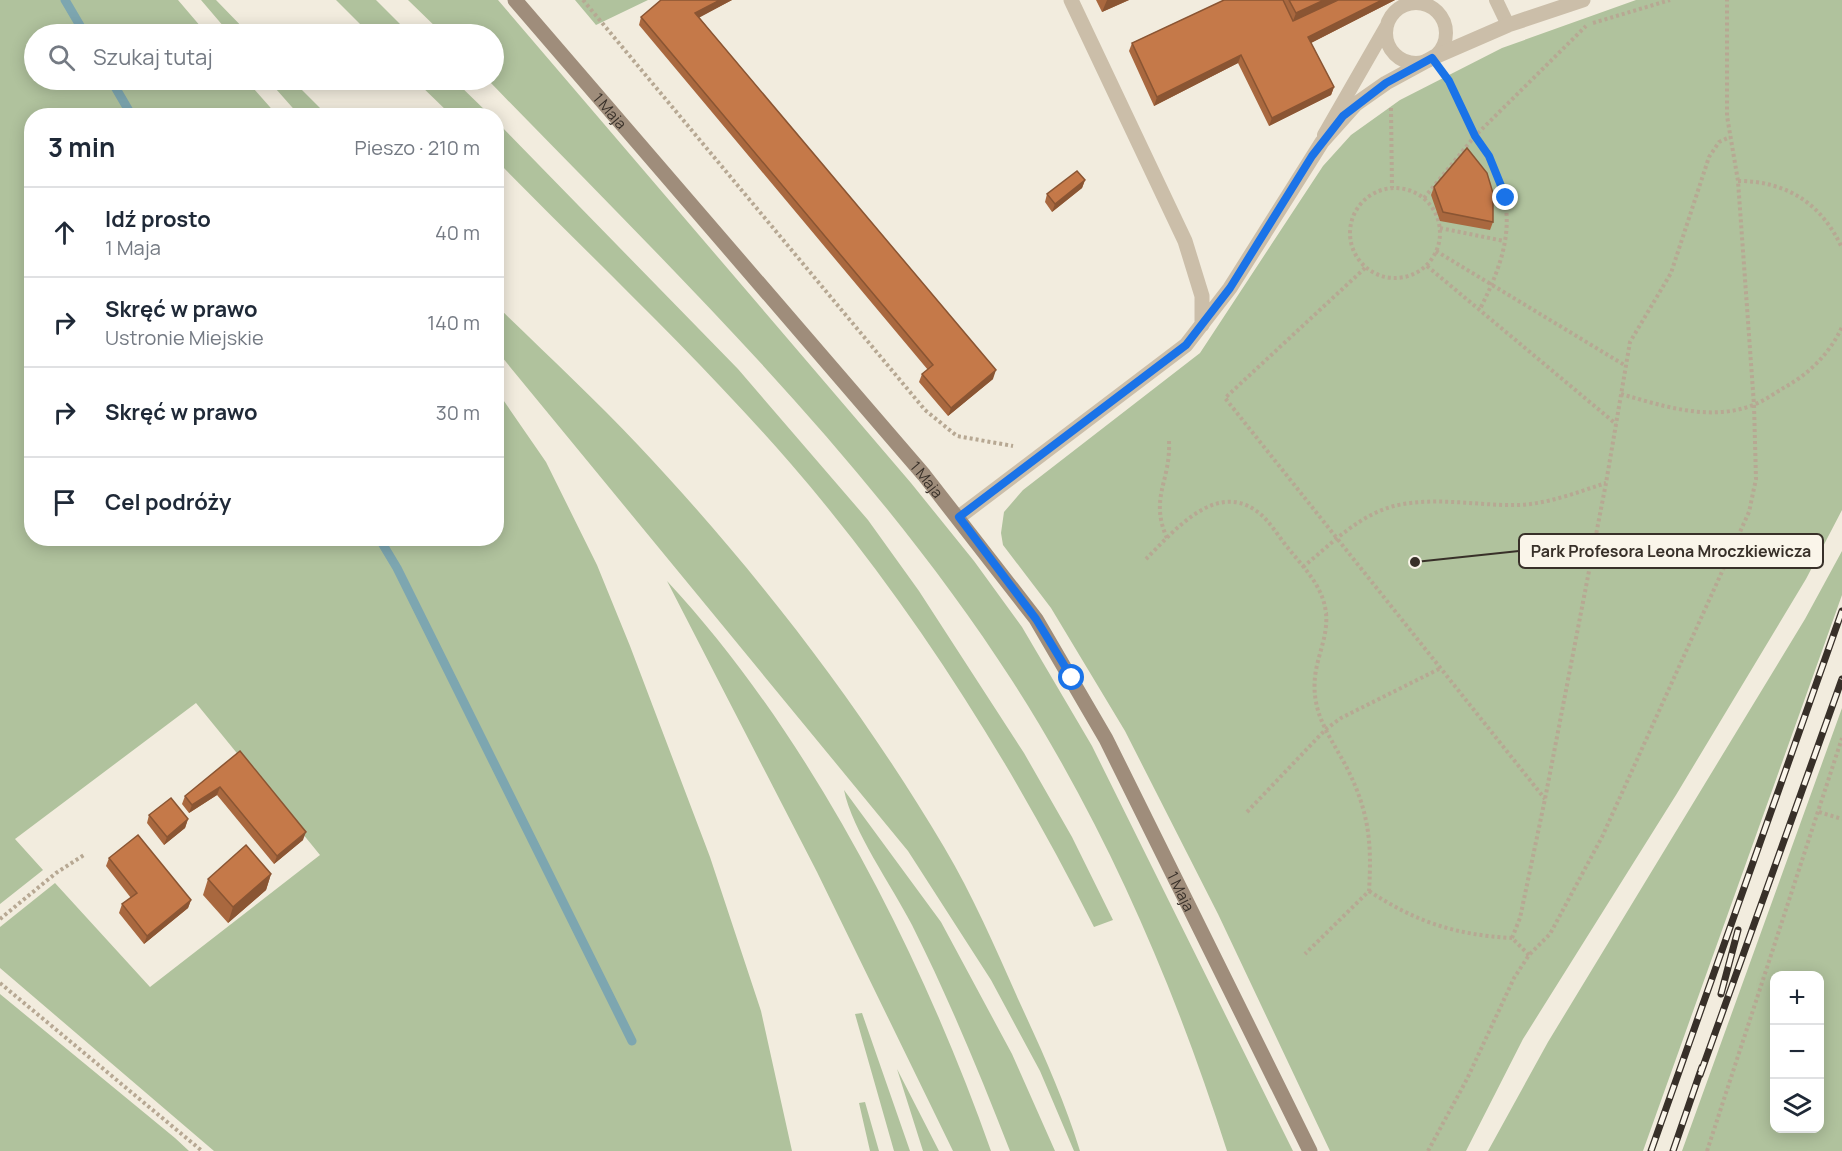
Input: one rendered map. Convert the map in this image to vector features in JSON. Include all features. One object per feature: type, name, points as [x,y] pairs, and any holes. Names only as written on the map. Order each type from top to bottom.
[{"type":"street","name":"1 Maja","points":[[515,0],[959,517],[1036,619],[1106,739],[1310,1151]]},
{"type":"street","points":[[1071,0],[1185,241],[1202,296],[1202,325]]},
{"type":"street","points":[[959,517],[1186,345],[1230,288],[1312,156],[1343,116],[1391,80],[1432,58],[1508,25],[1582,0]]},
{"type":"lane","points":[[1496,0],[1508,25]]},
{"type":"lane","points":[[1312,156],[1386,27],[1396,10],[1414,3],[1433,8],[1445,23],[1446,33],[1440,52],[1432,58],[1413,63],[1404,61],[1389,47],[1386,27]]},
{"type":"path","points":[[583,0],[925,410],[957,436],[1012,445],[1021,451],[1030,462]]},
{"type":"path","points":[[1424,198],[1475,136],[1583,26],[1670,0]]},
{"type":"path","points":[[1428,1151],[1528,955],[1550,934],[1597,847],[1749,512],[1756,478],[1754,405],[1738,181],[1727,117],[1727,0]]},
{"type":"path","points":[[1432,58],[1449,81],[1475,136],[1489,156],[1506,198],[1508,218],[1504,241],[1493,283],[1480,309]]},
{"type":"path","points":[[1391,80],[1392,189]]},
{"type":"path","points":[[1512,938],[1520,918],[1545,799],[1606,483],[1630,342],[1671,273],[1708,157],[1719,142],[1731,137]]},
{"type":"path","points":[[1738,181],[1761,181],[1787,189],[1814,208],[1833,227],[1842,248]]},
{"type":"path","points":[[1401,188],[1424,198],[1435,212],[1440,226],[1436,251],[1427,266],[1415,274],[1400,278],[1385,277],[1365,268],[1352,248],[1350,232],[1352,217],[1360,204],[1372,194],[1392,189],[1401,188]]},
{"type":"path","points":[[1440,228],[1504,241]]},
{"type":"path","points":[[1436,251],[1493,283],[1626,366]]},
{"type":"path","points":[[1427,266],[1616,424]]},
{"type":"path","points":[[1365,268],[1225,398],[1545,799]]},
{"type":"path","points":[[1621,394],[1670,408],[1701,412],[1731,411],[1754,405],[1794,382],[1823,358],[1842,327]]},
{"type":"path","points":[[1167,538],[1159,520],[1158,503],[1170,460],[1169,441]]},
{"type":"path","points":[[1304,567],[1365,518],[1394,507],[1425,502],[1518,505],[1546,501],[1606,483]]},
{"type":"path","points":[[1146,559],[1200,511],[1218,501],[1238,501],[1257,511],[1304,567],[1322,593],[1326,614],[1325,632],[1313,680],[1316,705],[1361,799],[1371,854],[1369,891],[1305,954]]},
{"type":"path","points":[[1247,812],[1326,729],[1341,718],[1439,669]]},
{"type":"path","points":[[1707,1151],[1842,738]]},
{"type":"path","points":[[1819,812],[1842,819]]},
{"type":"path","points":[[0,919],[56,873],[84,855]]},
{"type":"path","points":[[1369,891],[1389,904],[1434,925],[1474,936],[1512,938],[1528,955]]},
{"type":"path","points":[[0,983],[202,1151]]},
{"type":"green space","points":[[0,0],[178,0],[198,24],[24,24],[24,90],[255,90],[271,108],[24,108],[24,546],[504,546],[504,401],[546,462],[597,565],[630,646],[710,857],[761,1011],[792,1151],[214,1151],[0,968],[0,927],[55,883],[150,987],[320,855],[196,703],[15,839],[43,870],[0,904]]},
{"type":"green space","points":[[201,0],[216,0],[239,24],[221,24]]},
{"type":"green space","points":[[336,0],[376,0],[400,24],[360,24]]},
{"type":"green space","points":[[408,0],[498,0],[911,483],[974,561],[1022,627],[1092,746],[1293,1151],[1227,1151],[1185,1029],[1161,969],[1108,851],[1078,793],[1013,682],[956,599],[896,520],[766,368],[498,90],[504,90],[504,24],[433,24]]},
{"type":"green space","points":[[575,0],[648,0],[596,25]]},
{"type":"green space","points":[[1636,0],[1842,0],[1842,510],[1806,579],[1676,795],[1523,1039],[1466,1151],[1330,1151],[1218,914],[1125,731],[1051,608],[1003,545],[1001,533],[1004,512],[1023,490],[1200,353],[1323,166],[1351,135],[1400,100],[1502,48]]},
{"type":"green space","points":[[277,90],[302,90],[320,108],[293,108]]},
{"type":"green space","points":[[425,90],[464,90],[483,108],[444,108]]},
{"type":"green space","points":[[504,129],[738,369],[868,520],[919,591],[1024,753],[1072,837],[1113,920],[1094,927],[1062,865],[994,745],[957,686],[878,572],[791,464],[646,310],[504,168]]},
{"type":"green space","points":[[504,313],[621,427],[681,491],[802,637],[876,740],[944,847],[993,942],[1052,1075],[1080,1151],[1074,1151],[1040,1071],[991,980],[908,851],[504,360]]},
{"type":"green space","points":[[1842,551],[1842,595],[1643,1151],[1488,1151],[1548,1042],[1805,619]]},
{"type":"green space","points":[[667,581],[719,642],[769,708],[814,777],[857,850],[931,1000],[991,1151],[953,1151],[817,872]]},
{"type":"green space","points":[[1842,708],[1842,1151],[1682,1151]]},
{"type":"green space","points":[[844,790],[941,922],[1012,1054],[1055,1151],[1010,1151],[939,981],[912,925],[855,822]]},
{"type":"green space","points":[[0,994],[175,1138],[189,1151],[0,1151]]},
{"type":"green space","points":[[862,1013],[910,1151],[894,1151],[855,1014]]},
{"type":"green space","points":[[897,1069],[939,1151],[923,1151]]},
{"type":"green space","points":[[865,1102],[879,1151],[870,1151],[859,1103]]},
{"type":"building","points":[[661,0],[720,0],[695,13],[996,370],[951,408],[922,374],[933,365],[641,17]]},
{"type":"building","points":[[1224,0],[1283,0],[1293,21],[1338,0],[1382,0],[1308,37],[1334,87],[1272,118],[1241,55],[1157,97],[1132,43]]},
{"type":"building","points":[[1289,0],[1324,0],[1296,13]]},
{"type":"building","points":[[1467,148],[1487,173],[1493,193],[1493,222],[1443,212],[1434,187]]},
{"type":"building","points":[[1077,171],[1085,180],[1055,204],[1047,194]]},
{"type":"building","points":[[240,751],[306,832],[277,856],[220,787],[192,805],[185,796]]},
{"type":"building","points":[[171,798],[188,819],[167,837],[149,815]]},
{"type":"building","points":[[138,835],[191,900],[147,936],[122,904],[137,893],[109,858]]},
{"type":"building","points":[[246,845],[271,874],[233,907],[208,879]]},
{"type":"waterway","points":[[65,0],[79,24]]},
{"type":"waterway","points":[[117,90],[127,108]]},
{"type":"waterway","points":[[384,546],[397,568],[632,1041]]},
{"type":"railway","points":[[1651,1151],[1842,611]]},
{"type":"railway","points":[[1700,1075],[1842,679]]},
{"type":"railway","points":[[1721,994],[1738,930]]},
{"type":"railway","points":[[1673,1151],[1702,1067]]},
{"type":"place","name":"Park Profesora Leona Mroczkiewicza","points":[[1415,562]]},
{"type":"route","points":[[1072,678],[1036,619],[959,517],[1186,345],[1230,288],[1312,156],[1332,129],[1356,104],[1386,83],[1432,58],[1449,81],[1475,136],[1489,156],[1506,198]]}]
